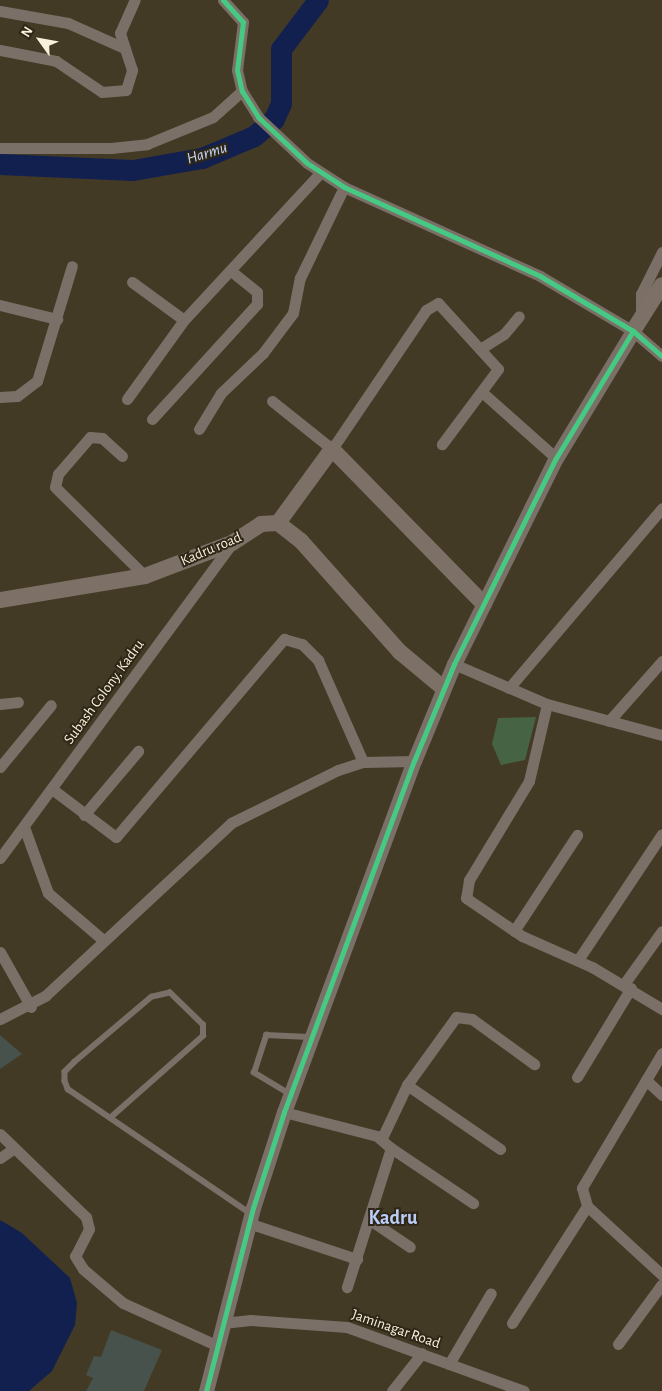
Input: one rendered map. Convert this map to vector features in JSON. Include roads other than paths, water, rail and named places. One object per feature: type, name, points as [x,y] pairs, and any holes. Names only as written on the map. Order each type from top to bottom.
[{"type":"main road","points":[[633,331],[662,285]]},
{"type":"main road","points":[[443,688],[410,662],[301,541],[278,523],[332,449],[484,604]]},
{"type":"main road","name":"Kadru road","points":[[0,600],[144,576],[232,543],[261,524],[278,523]]},
{"type":"street","points":[[0,50],[56,61],[95,90],[109,93],[131,84],[132,70],[122,47],[120,33],[136,0]]},
{"type":"street","points":[[223,0],[243,22],[236,70],[242,91],[258,117],[320,173],[344,187],[540,276],[633,331],[662,356]]},
{"type":"street","points":[[0,12],[68,23],[122,47]]},
{"type":"street","points":[[0,148],[117,148],[153,142],[213,117],[242,91]]},
{"type":"street","points":[[127,398],[184,320],[320,173]]},
{"type":"street","points":[[199,429],[222,393],[263,353],[293,313],[300,278],[344,187]]},
{"type":"street","points":[[641,317],[643,288],[662,252]]},
{"type":"street","points":[[0,397],[17,396],[37,381],[72,266]]},
{"type":"street","points":[[152,419],[257,304],[257,292],[232,270]]},
{"type":"street","points":[[132,282],[184,320]]},
{"type":"street","points":[[0,305],[57,319]]},
{"type":"street","points":[[272,401],[332,449],[432,305],[444,306],[498,369],[483,392],[442,444]]},
{"type":"street","points":[[480,348],[504,334],[519,316]]},
{"type":"street","points":[[206,1391],[216,1345],[250,1219],[290,1094],[443,688],[556,458],[633,331]]},
{"type":"street","points":[[483,392],[556,458]]},
{"type":"street","points":[[122,456],[102,438],[93,436],[58,474],[55,487],[144,576]]},
{"type":"street","points":[[508,688],[662,508]]},
{"type":"street","name":"Subash Colony, Kadru","points":[[0,858],[232,543]]},
{"type":"street","points":[[52,789],[112,836],[121,833],[284,639],[302,644],[318,660],[363,762]]},
{"type":"street","points":[[609,721],[662,661]]},
{"type":"street","points":[[454,664],[547,704],[662,735]]},
{"type":"street","points":[[0,704],[18,702]]},
{"type":"street","points":[[547,704],[529,781],[465,889],[471,905],[514,931],[578,960],[628,986],[662,1009]]},
{"type":"street","points":[[0,767],[51,705]]},
{"type":"street","points":[[84,815],[138,751]]},
{"type":"street","points":[[0,1019],[31,1007],[215,836],[263,807],[363,762],[414,761]]},
{"type":"street","points":[[24,827],[48,893],[103,940]]},
{"type":"street","points":[[578,960],[662,834]]},
{"type":"street","points":[[514,931],[577,835]]},
{"type":"street","points":[[577,1076],[662,930]]},
{"type":"street","points":[[0,952],[31,1007]]},
{"type":"street","points":[[382,1138],[407,1085],[449,1025],[463,1015],[534,1064]]},
{"type":"street","points":[[662,1053],[582,1188],[587,1206],[662,1275]]},
{"type":"street","points":[[646,1080],[662,1095]]},
{"type":"street","points":[[407,1085],[500,1149]]},
{"type":"street","points":[[284,1112],[382,1138],[391,1148],[473,1203]]},
{"type":"street","points":[[0,1134],[13,1149],[86,1217],[89,1230],[75,1256],[83,1269],[123,1303],[216,1345]]},
{"type":"street","points":[[347,1287],[370,1220],[391,1148]]},
{"type":"street","points":[[0,1158],[13,1149]]},
{"type":"street","points":[[512,1323],[587,1206]]},
{"type":"street","points":[[250,1219],[357,1259]]},
{"type":"street","points":[[370,1220],[410,1247]]},
{"type":"street","points":[[618,1344],[662,1284]]},
{"type":"street","points":[[449,1364],[491,1293]]},
{"type":"street","name":"Jaminagar Road","points":[[222,1323],[325,1323],[422,1353],[524,1391]]},
{"type":"street","points":[[392,1391],[422,1353]]},
{"type":"lane","points":[[110,1118],[203,1036],[203,1025],[170,993],[152,997],[66,1072],[68,1089],[250,1219]]},
{"type":"lane","points":[[290,1094],[254,1073],[266,1035],[312,1037]]},
{"type":"water","points":[[0,1220],[22,1233],[70,1278],[77,1303],[75,1325],[52,1371],[29,1391],[0,1391]]},
{"type":"waterway","name":"Harmu","points":[[0,164],[133,170],[202,158],[254,136],[274,119],[281,103],[281,49],[318,0]]},
{"type":"district","name":"Kadru","points":[[393,1218]]}]
